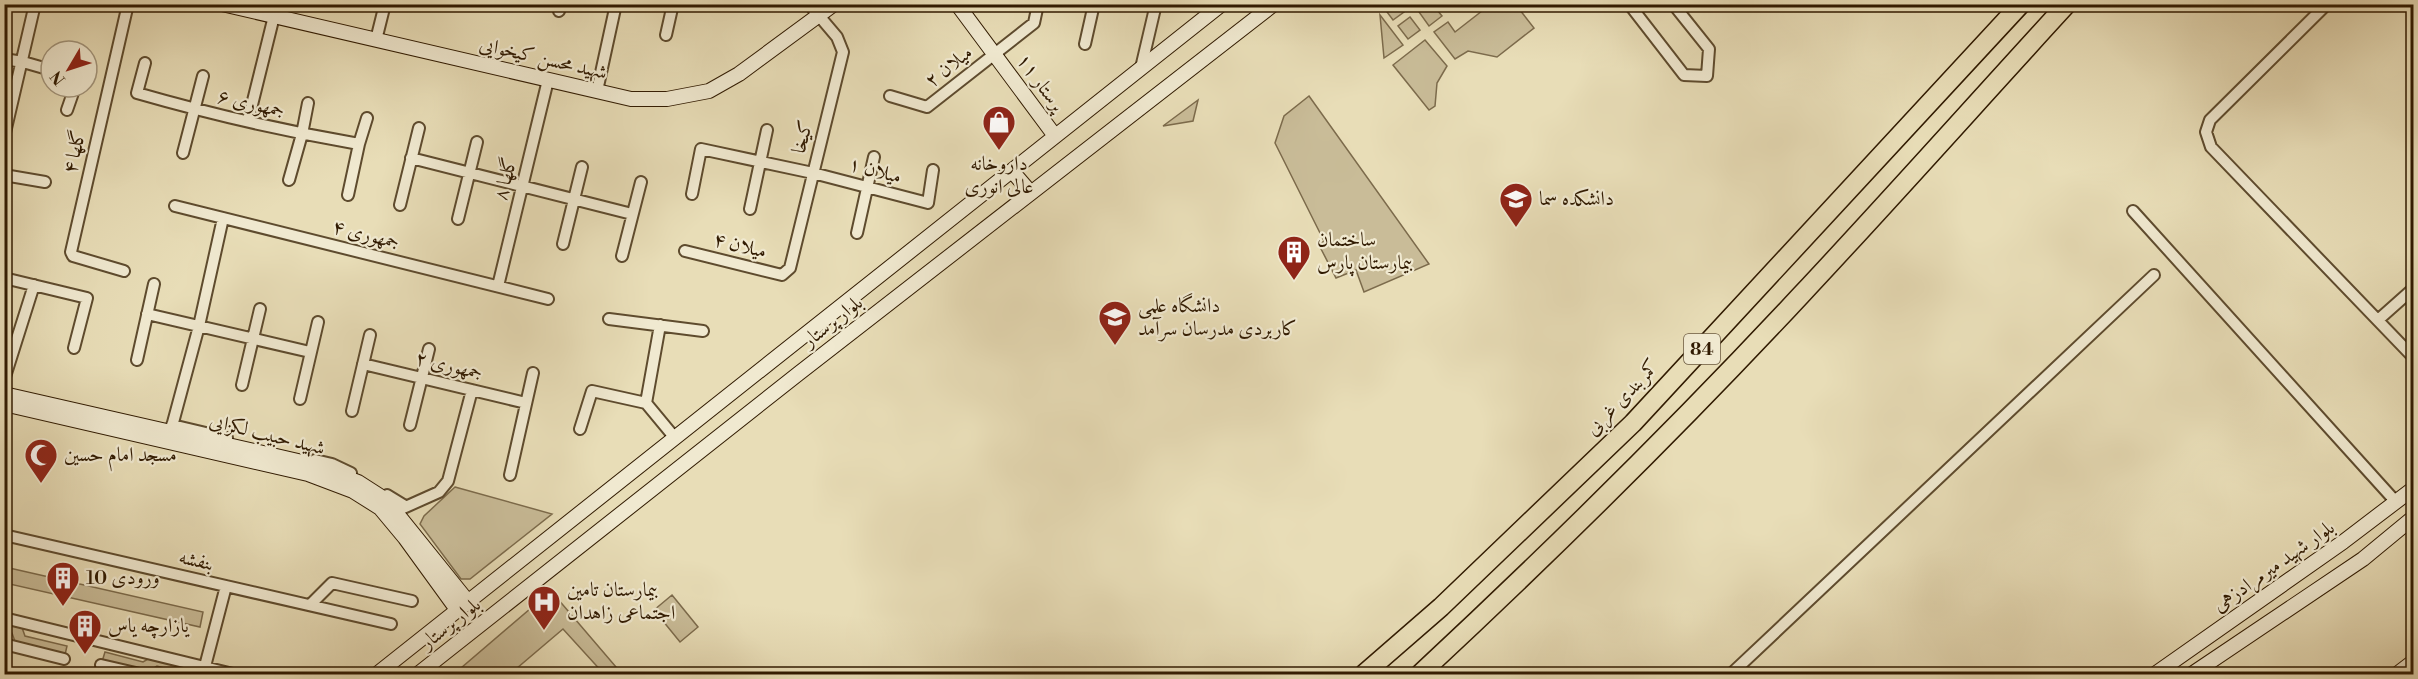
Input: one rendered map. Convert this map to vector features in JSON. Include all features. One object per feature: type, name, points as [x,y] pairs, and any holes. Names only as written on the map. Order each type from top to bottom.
[{"type":"highway","name":"کمربندی غربی","points":[[1364,675],[1441,607],[1633,423],[2021,4]]},
{"type":"highway","name":"84","points":[[1420,675],[1685,416],[1801,295],[2067,4]]},
{"type":"main road","name":"شهید محسن کیخوایی","points":[[222,4],[631,99],[667,99],[709,91],[739,74],[834,4]]},
{"type":"main road","name":"پرستار ۱۱","points":[[957,4],[1055,136]]},
{"type":"main road","name":"بلوار پرستار","points":[[377,675],[1222,4]]},
{"type":"main road","name":"بلوار پرستار","points":[[418,675],[789,381],[1274,4]]},
{"type":"main road","points":[[1012,171],[1031,193]]},
{"type":"main road","name":"شهید حبیب لکزایی","points":[[11,400],[311,464],[358,482],[386,500],[463,607]]},
{"type":"main road","name":"بلوار شهید میرمرادزهی","points":[[2155,675],[2343,542],[2414,488]]},
{"type":"main road","points":[[2192,675],[2363,559],[2412,520],[2396,502]]},
{"type":"main road","points":[[2397,675],[2414,661]]},
{"type":"street","points":[[4,137],[35,4]]},
{"type":"street","name":"گلها ۴","points":[[124,271],[71,254],[128,4]]},
{"type":"street","points":[[376,40],[385,4]]},
{"type":"street","points":[[597,91],[616,4]]},
{"type":"street","points":[[666,35],[673,4]]},
{"type":"street","name":"کیخا","points":[[787,272],[843,52],[837,37],[809,4]]},
{"type":"street","points":[[994,54],[1034,23],[1038,4]]},
{"type":"street","points":[[1085,44],[1094,4]]},
{"type":"street","points":[[1141,68],[1156,4]]},
{"type":"street","points":[[1629,4],[1684,75],[1707,76],[1709,49],[1673,4]]},
{"type":"street","points":[[2327,4],[2210,120],[2206,132],[2211,147],[2414,358]]},
{"type":"street","points":[[248,121],[274,16]]},
{"type":"street","name":"میلان ۲","points":[[890,96],[927,106],[994,54]]},
{"type":"street","points":[[4,59],[39,67]]},
{"type":"street","name":"جمهوری ۶","points":[[144,63],[137,93],[302,134],[359,144]]},
{"type":"street","points":[[183,153],[202,76]]},
{"type":"street","name":"گلها ۸","points":[[498,286],[548,80]]},
{"type":"street","points":[[67,110],[71,99]]},
{"type":"street","points":[[289,180],[308,103]]},
{"type":"street","points":[[348,195],[367,118]]},
{"type":"street","points":[[400,205],[420,128]]},
{"type":"street","points":[[750,209],[767,130]]},
{"type":"street","points":[[458,219],[477,142]]},
{"type":"street","points":[[692,194],[701,149],[813,173]]},
{"type":"street","points":[[857,233],[874,157]]},
{"type":"street","points":[[411,158],[522,188],[632,214]]},
{"type":"street","points":[[563,244],[582,167]]},
{"type":"street","name":"میلان ۱","points":[[813,173],[928,203],[933,170]]},
{"type":"street","points":[[4,175],[45,182]]},
{"type":"street","points":[[622,256],[640,182]]},
{"type":"street","name":"جمهوری ۴","points":[[175,206],[548,299]]},
{"type":"street","points":[[2133,211],[2396,502]]},
{"type":"street","points":[[170,433],[199,326],[223,218]]},
{"type":"street","name":"میلان ۴","points":[[685,251],[782,275],[787,272]]},
{"type":"street","points":[[1731,675],[2154,275]]},
{"type":"street","points":[[4,278],[87,298],[74,348]]},
{"type":"street","points":[[137,360],[154,284]]},
{"type":"street","points":[[4,380],[34,285]]},
{"type":"street","points":[[2378,320],[2414,288]]},
{"type":"street","points":[[242,385],[260,309]]},
{"type":"street","points":[[147,314],[310,352]]},
{"type":"street","points":[[609,319],[703,331]]},
{"type":"street","points":[[300,399],[318,322]]},
{"type":"street","points":[[646,403],[660,326]]},
{"type":"street","points":[[352,411],[370,335]]},
{"type":"street","points":[[410,425],[429,349]]},
{"type":"street","name":"جمهوری ۲","points":[[363,364],[526,403]]},
{"type":"street","points":[[510,475],[534,373]]},
{"type":"street","points":[[396,512],[439,492],[448,481],[472,390]]},
{"type":"street","points":[[580,429],[592,391],[646,403],[675,438]]},
{"type":"street","name":"بنفشه","points":[[4,535],[391,624]]},
{"type":"street","points":[[310,605],[332,583],[412,601]]},
{"type":"street","points":[[204,671],[226,586]]},
{"type":"street","points":[[4,618],[204,671],[233,675]]},
{"type":"street","points":[[4,644],[64,659]]},
{"type":"street","points":[[101,665],[140,675]]},
{"type":"shaded area","points":[[1389,4],[1399,5],[1404,12],[1393,20],[1384,8]]},
{"type":"shaded area","points":[[1491,4],[1516,5],[1534,28],[1497,57],[1468,51],[1455,59],[1434,32],[1448,22],[1455,32]]},
{"type":"shaded area","points":[[1428,5],[1433,5],[1442,16],[1429,26],[1419,12]]},
{"type":"shaded area","points":[[1380,15],[1403,45],[1384,58]]},
{"type":"shaded area","points":[[1410,17],[1420,30],[1408,39],[1398,26]]},
{"type":"shaded area","points":[[1425,40],[1447,66],[1437,83],[1435,106],[1429,110],[1393,65]]},
{"type":"shaded area","points":[[1309,96],[1429,264],[1364,292],[1356,270],[1336,278],[1319,245],[1324,241],[1275,143],[1284,116]]},
{"type":"shaded area","points":[[1198,100],[1193,121],[1163,126]]},
{"type":"shaded area","points":[[455,487],[552,514],[470,579],[461,579],[420,524],[424,516]]},
{"type":"shaded area","points":[[5,567],[203,612],[200,627],[5,583]]},
{"type":"shaded area","name":"بیمارستان تامین اجتماعی زاهدان","points":[[551,591],[622,674],[604,674],[563,629],[510,674],[454,674]]},
{"type":"shaded area","points":[[672,595],[698,627],[680,642],[654,610]]},
{"type":"shaded area","points":[[4,618],[20,622],[25,636],[67,646],[64,659],[17,647],[12,633],[5,631]]},
{"type":"shaded area","points":[[105,652],[143,662],[155,655],[205,667],[203,674],[186,674],[157,666],[144,674],[101,665]]},
{"type":"place","name":"داروخانه عالی انوری","points":[[999,151]]},
{"type":"place","name":"دانشکده سما","points":[[1516,228]]},
{"type":"place","name":"ساختمان بیمارستان پارس","points":[[1294,281]]},
{"type":"place","name":"دانشگاه علمی کاربردی مدرسان سرآمد","points":[[1115,346]]},
{"type":"place","name":"مسجد امام حسین","points":[[41,484]]},
{"type":"place","name":"ورودی 10","points":[[63,607]]},
{"type":"place","name":"بیمارستان تامین اجتماعی زاهدان","points":[[544,631]]},
{"type":"place","name":"یازارچه یاس","points":[[85,655]]}]
